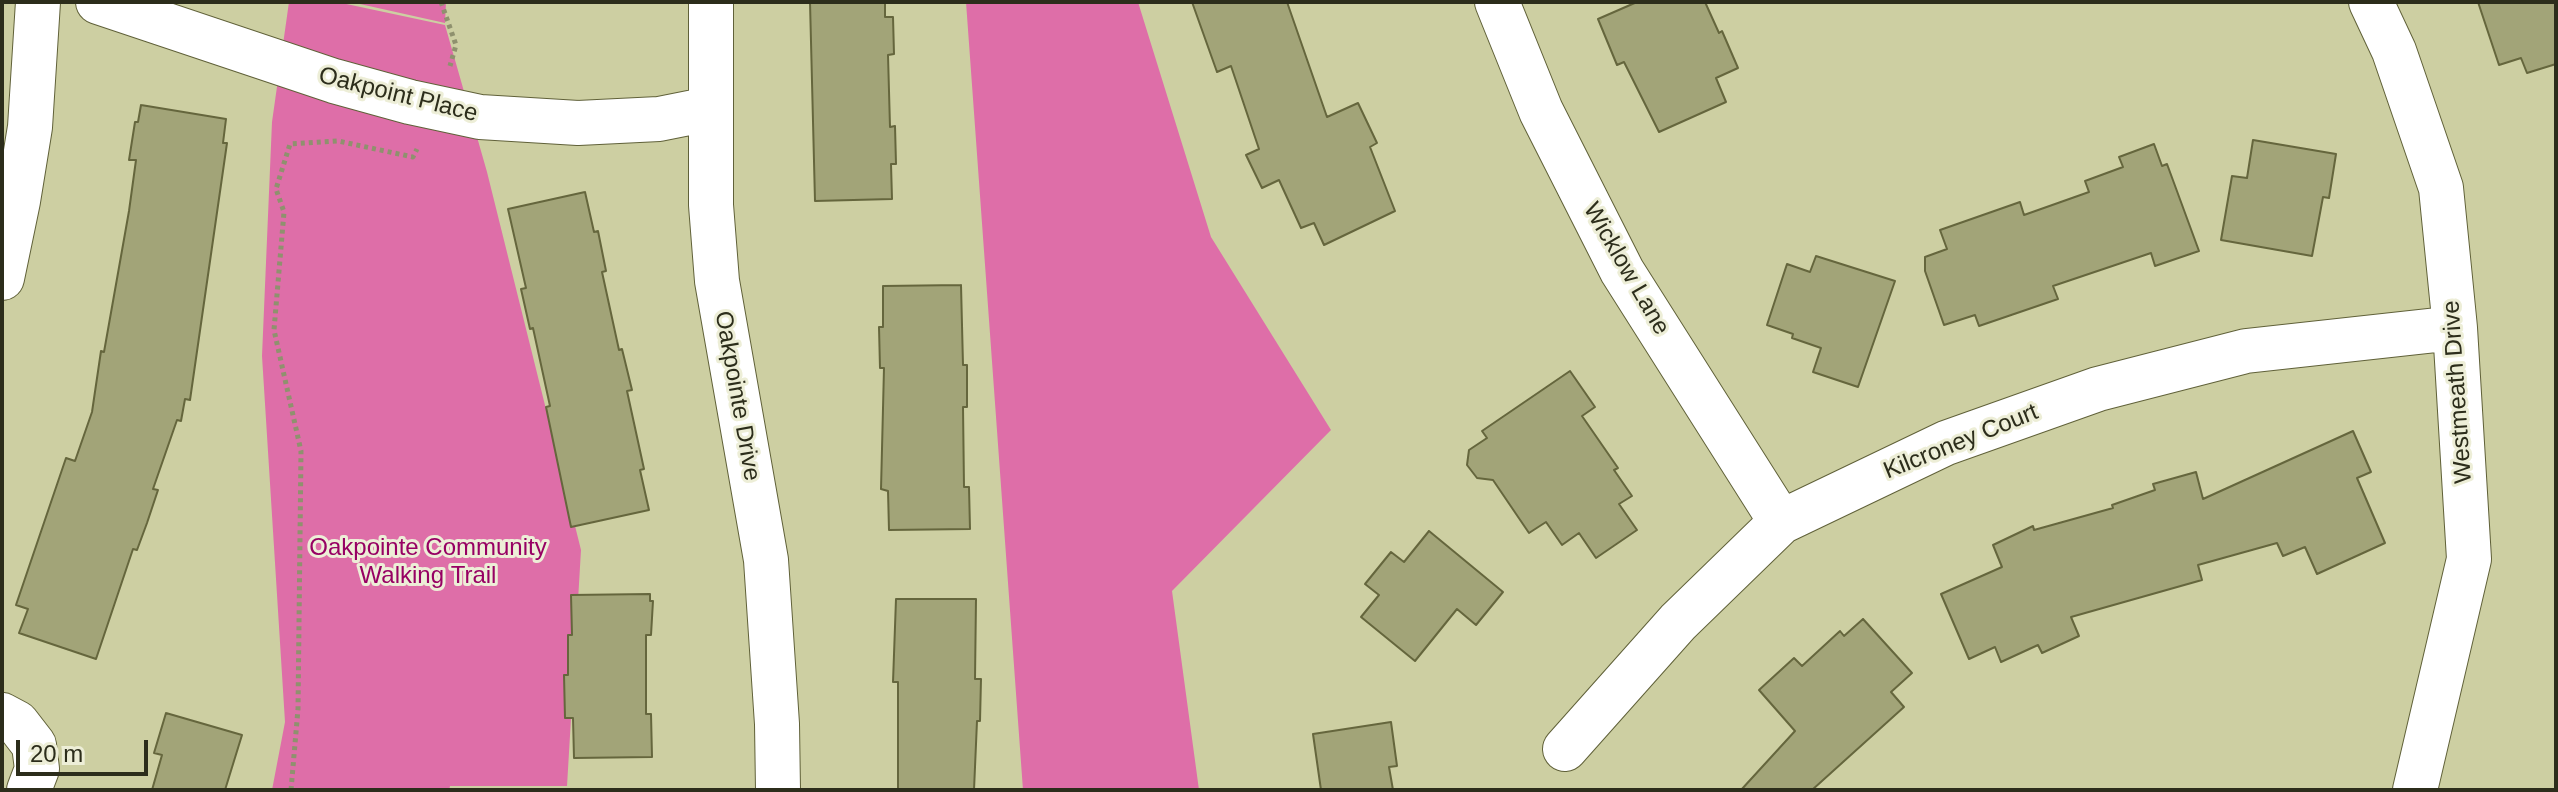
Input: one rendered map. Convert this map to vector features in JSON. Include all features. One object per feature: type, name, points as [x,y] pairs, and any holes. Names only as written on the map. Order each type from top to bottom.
[{"type":"street","points":[[2,278],[30,127],[38,2]]},
{"type":"street","name":"Oakpoint Place","points":[[98,2],[334,81],[480,117],[578,123],[659,119],[709,109]]},
{"type":"street","name":"Oakpointe Drive","points":[[711,2],[711,205],[717,281],[766,560],[777,724],[778,790]]},
{"type":"street","name":"Wicklow Lane","points":[[1497,2],[1541,111],[1622,271],[1781,522]]},
{"type":"street","name":"Westmeath Drive","points":[[2371,2],[2394,51],[2441,188],[2455,328],[2469,559],[2415,790]]},
{"type":"street","name":"Kilcroney Court","points":[[1565,749],[1678,622],[1781,522],[1946,443],[2098,389],[2246,351],[2455,328]]},
{"type":"street","points":[[2,715],[17,723],[34,745],[37,769],[29,790]]},
{"type":"path","points":[[291,790],[298,709],[301,451],[274,330],[284,212],[276,189],[290,144],[338,141],[413,157],[437,108],[456,45],[441,2]]},
{"type":"green space","name":"Oakpointe Community Walking Trail","points":[[289,2],[337,2],[445,25],[487,172],[581,550],[567,786],[272,790],[285,722],[262,356],[272,122]]},
{"type":"green space","points":[[351,2],[446,2],[445,23]]},
{"type":"green space","points":[[966,2],[1138,2],[1211,237],[1331,430],[1172,591],[1199,790],[1023,790]]},
{"type":"building","points":[[810,2],[885,2],[885,17],[893,17],[894,54],[888,55],[890,127],[895,126],[896,164],[891,164],[892,199],[815,201]]},
{"type":"building","points":[[1192,2],[1287,2],[1327,117],[1358,103],[1377,143],[1370,147],[1395,211],[1324,245],[1314,223],[1301,228],[1279,180],[1262,188],[1246,155],[1259,149],[1231,66],[1217,72]]},
{"type":"building","points":[[1637,2],[1705,2],[1738,68],[1716,78],[1726,102],[1659,132],[1624,62],[1617,65],[1598,19]]},
{"type":"building","points":[[2478,2],[2556,2],[2556,64],[2527,73],[2521,58],[2499,65]]},
{"type":"building","points":[[141,105],[226,119],[223,143],[227,143],[190,400],[185,399],[181,421],[177,420],[153,489],[158,490],[147,523],[137,550],[133,549],[96,659],[19,633],[28,609],[16,605],[66,458],[75,461],[92,412],[129,211],[136,160],[129,160]]},
{"type":"building","points":[[2253,140],[2336,154],[2329,198],[2323,197],[2312,256],[2221,240],[2232,176],[2247,178]]},
{"type":"building","points":[[2154,144],[2162,166],[2167,164],[2199,251],[2155,266],[2151,253],[2053,286],[2058,299],[1979,326],[1975,315],[1944,325],[1925,271],[1925,257],[1947,249],[1940,230],[2020,202],[2024,215],[2089,192],[2085,181],[2123,167],[2119,157]]},
{"type":"building","points":[[585,192],[594,232],[598,231],[606,271],[602,272],[619,350],[622,349],[632,390],[627,391],[644,469],[640,470],[649,510],[571,527],[546,407],[550,406],[521,289],[526,288],[508,209]]},
{"type":"building","points":[[1816,256],[1895,281],[1858,387],[1813,372],[1821,348],[1767,325],[1787,264],[1810,272]]},
{"type":"building","points":[[961,285],[963,365],[967,365],[967,407],[963,407],[964,487],[969,487],[970,529],[889,530],[888,491],[881,489],[884,368],[880,368],[879,327],[883,327],[883,286]]},
{"type":"building","points":[[1570,371],[1595,407],[1582,416],[1618,468],[1614,470],[1632,496],[1619,504],[1637,530],[1596,558],[1579,533],[1562,545],[1546,522],[1529,533],[1493,480],[1477,478],[1467,465],[1469,450],[1487,438],[1482,431]]},
{"type":"building","points":[[2353,431],[2371,472],[2357,478],[2385,543],[2317,574],[2305,547],[2283,556],[2277,543],[2198,565],[2202,580],[2071,617],[2079,636],[2042,653],[2038,645],[2001,662],[1995,647],[1969,659],[1941,594],[2002,567],[1993,545],[2033,526],[2034,530],[2113,508],[2112,505],[2155,490],[2153,484],[2196,472],[2203,499]]},
{"type":"building","points":[[1429,531],[1503,592],[1476,625],[1457,609],[1415,661],[1361,617],[1379,595],[1365,584],[1391,552],[1404,562]]},
{"type":"building","points":[[650,594],[650,601],[653,601],[651,635],[646,635],[646,714],[651,714],[652,757],[574,758],[573,718],[565,718],[564,675],[568,675],[568,635],[572,635],[571,595]]},
{"type":"building","points":[[896,599],[976,599],[975,679],[981,679],[974,790],[898,790],[898,682],[893,682]]},
{"type":"building","points":[[1863,619],[1912,673],[1891,692],[1904,707],[1812,790],[1741,790],[1795,731],[1759,690],[1794,658],[1802,666],[1840,631],[1844,636]]},
{"type":"building","points":[[166,713],[242,735],[225,790],[152,790],[162,755],[154,753]]},
{"type":"building","points":[[1391,722],[1397,766],[1389,767],[1393,790],[1321,790],[1313,734]]}]
